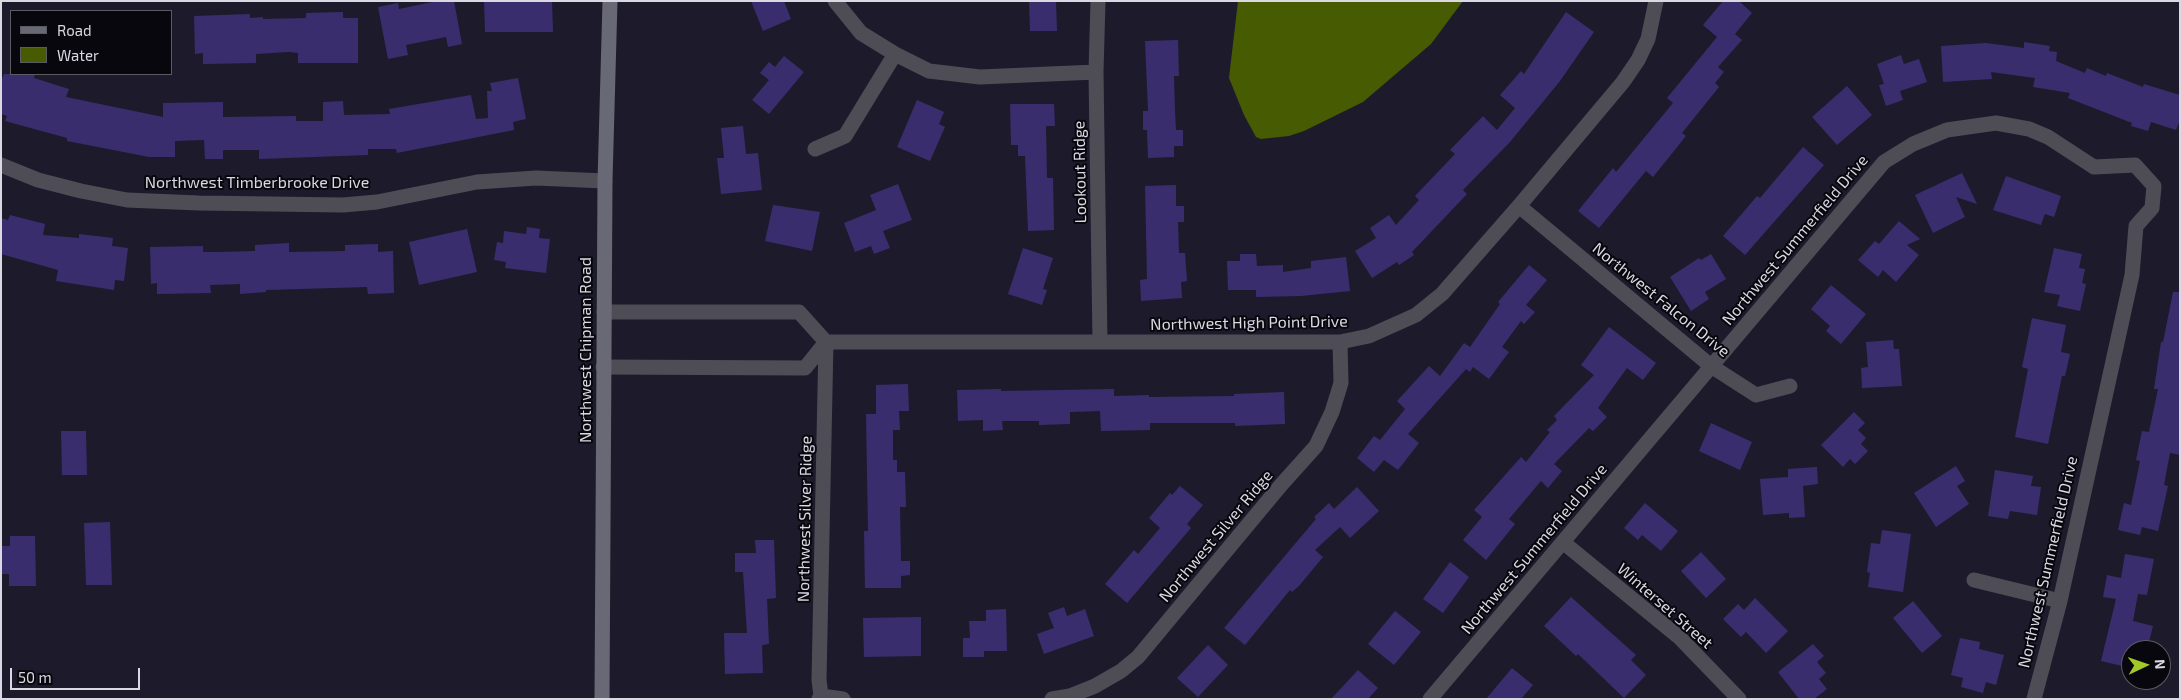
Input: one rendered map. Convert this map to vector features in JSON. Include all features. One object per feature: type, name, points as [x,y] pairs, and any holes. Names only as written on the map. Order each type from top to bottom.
[{"type":"main road","name":"Northwest Chipman Road","points":[[602,699],[605,181],[610,1]]},
{"type":"street","points":[[835,1],[860,33],[895,54],[929,71],[980,77],[1096,72]]},
{"type":"street","name":"Lookout Ridge","points":[[1098,1],[1096,72],[1100,342]]},
{"type":"street","name":"Northwest High Point Drive","points":[[826,342],[1340,342],[1369,336],[1416,315],[1442,294],[1519,206],[1624,82],[1638,60],[1648,39],[1656,1]]},
{"type":"street","points":[[815,149],[845,136],[895,54]]},
{"type":"street","name":"Northwest Summerfield Drive","points":[[1430,699],[1564,543],[1884,162],[1913,144],[1947,130],[1996,123],[2029,129],[2048,137],[2094,167],[2135,165],[2154,186],[2152,208],[2136,226],[2132,275],[2060,601],[2034,699]]},
{"type":"street","name":"Northwest Timberbrooke Drive","points":[[1,164],[38,180],[81,191],[128,200],[199,203],[342,205],[377,202],[476,182],[536,178],[605,181]]},
{"type":"street","name":"Northwest Falcon Drive","points":[[1519,206],[1711,366],[1756,395],[1790,386]]},
{"type":"street","points":[[603,367],[805,368],[826,342],[799,312],[604,312]]},
{"type":"street","name":"Northwest Silver Ridge","points":[[826,342],[819,680],[820,697],[843,699]]},
{"type":"street","name":"Northwest Silver Ridge","points":[[1052,699],[1070,696],[1096,686],[1121,672],[1138,658],[1281,485],[1316,446],[1332,412],[1340,382],[1340,342]]},
{"type":"street","name":"Winterset Street","points":[[1564,543],[1680,638],[1739,699]]},
{"type":"street","points":[[1974,580],[2060,601]]},
{"type":"water","points":[[1238,1],[1463,1],[1431,44],[1363,102],[1304,131],[1289,136],[1261,139],[1256,137],[1244,115],[1229,78]]},
{"type":"building","points":[[437,1],[454,1],[462,44],[448,47],[446,37],[406,45],[408,55],[388,59],[378,7],[398,3],[399,9]]},
{"type":"building","points":[[484,1],[552,1],[553,32],[485,32]]},
{"type":"building","points":[[751,1],[784,1],[791,19],[763,31]]},
{"type":"building","points":[[1029,1],[1056,1],[1057,31],[1030,31]]},
{"type":"building","points":[[1723,1],[1739,1],[1752,13],[1735,34],[1742,40],[1718,67],[1724,72],[1715,83],[1719,87],[1682,133],[1686,136],[1653,177],[1646,171],[1599,228],[1578,211],[1613,168],[1616,172],[1673,103],[1667,98],[1717,37],[1703,25]]},
{"type":"building","points":[[343,12],[343,18],[358,18],[358,63],[298,63],[298,53],[289,52],[256,54],[256,63],[203,64],[203,53],[195,54],[194,16],[250,14],[250,18],[263,17],[263,19],[306,18],[306,13]]},
{"type":"building","points":[[1566,12],[1594,32],[1560,81],[1510,142],[1463,190],[1467,194],[1412,252],[1414,255],[1399,265],[1397,262],[1372,278],[1355,251],[1376,238],[1370,228],[1389,215],[1396,225],[1419,200],[1415,196],[1455,154],[1450,150],[1483,116],[1497,130],[1515,108],[1500,95],[1521,71],[1524,74]]},
{"type":"building","points":[[1178,40],[1179,76],[1174,76],[1175,111],[1176,130],[1183,130],[1183,146],[1174,146],[1174,157],[1148,158],[1147,130],[1143,130],[1143,111],[1148,111],[1145,41]]},
{"type":"building","points":[[2024,42],[2050,46],[2049,51],[2057,52],[2056,61],[2085,73],[2087,68],[2106,76],[2107,73],[2143,87],[2144,84],[2180,95],[2180,120],[2176,130],[2151,122],[2148,131],[2131,126],[2132,123],[2068,98],[2070,93],[2033,87],[2035,78],[1991,72],[1992,79],[1943,82],[1941,46],[1986,43],[2024,48]]},
{"type":"building","points":[[1901,55],[1904,64],[1919,59],[1927,82],[1900,91],[1903,100],[1886,106],[1879,85],[1884,84],[1877,64]]},
{"type":"building","points":[[784,56],[804,72],[769,114],[752,100],[769,80],[760,73],[769,62],[775,67]]},
{"type":"building","points":[[4,74],[35,75],[34,78],[69,89],[66,97],[163,117],[163,103],[223,102],[223,117],[296,116],[296,121],[323,121],[323,102],[343,101],[344,115],[390,114],[389,109],[471,95],[476,119],[488,118],[487,91],[492,91],[490,83],[518,78],[526,119],[513,122],[514,130],[397,153],[396,149],[368,149],[368,155],[259,159],[259,150],[223,150],[223,159],[205,159],[204,140],[175,141],[175,157],[149,157],[67,141],[67,138],[5,121],[7,116],[1,114],[1,81]]},
{"type":"building","points":[[1847,86],[1872,115],[1837,145],[1812,117]]},
{"type":"building","points":[[917,100],[944,112],[939,124],[945,127],[930,161],[897,147]]},
{"type":"building","points":[[1010,104],[1054,104],[1055,126],[1046,126],[1047,178],[1053,178],[1054,230],[1028,231],[1025,156],[1018,156],[1018,145],[1011,145]]},
{"type":"building","points":[[743,126],[746,154],[758,153],[762,190],[721,194],[717,158],[724,158],[721,128]]},
{"type":"building","points":[[1803,147],[1824,165],[1745,255],[1723,236],[1757,196],[1760,198]]},
{"type":"building","points":[[1962,173],[1977,204],[1956,197],[1965,217],[1933,233],[1915,195]]},
{"type":"building","points":[[2006,176],[2061,196],[2054,217],[2045,214],[2041,225],[1993,210]]},
{"type":"building","points":[[898,184],[912,220],[883,231],[890,248],[874,254],[871,246],[855,252],[844,223],[876,210],[870,195]]},
{"type":"building","points":[[1176,185],[1176,206],[1184,206],[1184,222],[1178,222],[1179,253],[1185,253],[1187,281],[1181,282],[1182,298],[1141,301],[1140,280],[1147,279],[1145,186]]},
{"type":"building","points":[[773,205],[820,212],[812,251],[765,241]]},
{"type":"building","points":[[10,215],[45,224],[43,235],[79,238],[79,234],[113,238],[112,246],[128,248],[124,281],[115,280],[114,290],[56,281],[58,270],[1,254],[1,218],[8,220]]},
{"type":"building","points":[[1899,221],[1920,239],[1907,245],[1919,255],[1896,282],[1883,270],[1878,277],[1858,260],[1875,241],[1879,244]]},
{"type":"building","points":[[527,227],[540,229],[539,238],[550,239],[546,273],[505,268],[506,262],[494,260],[497,242],[503,243],[504,231],[526,234]]},
{"type":"building","points":[[467,229],[477,272],[419,285],[409,242]]},
{"type":"building","points":[[289,243],[289,252],[345,251],[345,245],[378,244],[378,252],[393,251],[394,293],[368,294],[367,287],[266,290],[266,292],[240,294],[240,284],[210,285],[211,293],[157,294],[157,283],[151,284],[150,247],[203,246],[203,252],[255,251],[255,245]]},
{"type":"building","points":[[1023,248],[1053,258],[1043,289],[1047,290],[1042,305],[1008,294]]},
{"type":"building","points":[[2054,248],[2082,254],[2079,268],[2085,269],[2082,283],[2086,284],[2080,311],[2057,306],[2060,295],[2044,292]]},
{"type":"building","points":[[1240,254],[1256,254],[1257,266],[1283,265],[1283,272],[1311,268],[1311,261],[1346,257],[1350,291],[1301,296],[1256,297],[1256,290],[1228,290],[1227,261],[1240,261]]},
{"type":"building","points":[[1711,254],[1726,279],[1705,292],[1709,299],[1691,311],[1670,277],[1699,258],[1701,260]]},
{"type":"building","points":[[1529,265],[1547,280],[1526,305],[1535,312],[1524,324],[1521,321],[1502,347],[1509,352],[1489,379],[1473,367],[1470,372],[1466,369],[1408,434],[1419,443],[1398,470],[1384,460],[1374,472],[1357,458],[1374,436],[1380,440],[1405,409],[1397,401],[1429,366],[1440,376],[1464,343],[1470,347],[1500,304],[1498,302]]},
{"type":"building","points":[[1831,285],[1866,314],[1841,344],[1826,331],[1830,326],[1811,309]]},
{"type":"building","points":[[2173,292],[2180,292],[2180,455],[2170,453],[2164,485],[2168,486],[2158,531],[2142,527],[2140,535],[2118,530],[2124,503],[2131,505],[2140,461],[2136,460],[2142,431],[2149,432],[2158,389],[2154,389],[2161,342],[2163,342]]},
{"type":"building","points":[[2032,318],[2066,325],[2061,352],[2070,354],[2065,376],[2062,376],[2048,444],[2015,437],[2028,369],[2022,367]]},
{"type":"building","points":[[1609,327],[1656,363],[1643,380],[1627,368],[1598,408],[1607,417],[1593,431],[1589,428],[1554,464],[1562,471],[1548,488],[1541,481],[1509,519],[1515,524],[1486,560],[1463,540],[1482,517],[1474,510],[1521,457],[1526,462],[1550,432],[1547,430],[1557,420],[1554,416],[1594,375],[1581,365]]},
{"type":"building","points":[[1893,340],[1894,349],[1899,349],[1902,386],[1862,388],[1861,368],[1868,367],[1866,342]]},
{"type":"building","points":[[908,384],[909,411],[899,411],[900,430],[893,430],[893,460],[897,460],[897,472],[905,472],[906,507],[900,507],[901,561],[910,561],[910,575],[901,576],[901,588],[865,588],[864,531],[868,531],[866,414],[876,414],[876,385]]},
{"type":"building","points":[[1001,389],[1001,391],[1114,389],[1114,396],[1149,395],[1149,397],[1234,396],[1234,394],[1284,392],[1285,424],[1235,426],[1235,423],[1150,423],[1150,430],[1101,431],[1100,411],[1070,412],[1070,424],[1039,425],[1039,421],[1002,421],[1003,430],[983,431],[983,420],[958,421],[957,390]]},
{"type":"building","points":[[1854,412],[1865,423],[1858,430],[1866,438],[1861,444],[1868,451],[1855,464],[1850,459],[1843,467],[1821,445]]},
{"type":"building","points":[[1711,423],[1752,442],[1740,470],[1699,451]]},
{"type":"building","points":[[61,431],[86,431],[87,475],[62,475]]},
{"type":"building","points":[[1956,466],[1965,481],[1957,486],[1969,504],[1936,527],[1914,493]]},
{"type":"building","points":[[1817,467],[1818,484],[1803,486],[1805,517],[1789,518],[1789,513],[1763,515],[1760,479],[1788,477],[1788,469]]},
{"type":"building","points":[[1995,470],[2033,476],[2031,486],[2041,487],[2037,515],[2010,511],[2008,519],[1988,516]]},
{"type":"building","points":[[1180,486],[1203,505],[1187,524],[1191,528],[1127,603],[1105,584],[1134,550],[1138,554],[1160,528],[1149,518],[1170,493],[1172,495]]},
{"type":"building","points":[[1357,487],[1379,511],[1350,538],[1340,527],[1315,550],[1323,557],[1299,586],[1292,592],[1290,590],[1245,645],[1224,628],[1316,519],[1314,517],[1329,503],[1334,509]]},
{"type":"building","points":[[1645,503],[1678,531],[1661,551],[1642,535],[1638,540],[1624,528]]},
{"type":"building","points":[[110,522],[112,585],[86,585],[84,523]]},
{"type":"building","points":[[1882,530],[1911,534],[1903,592],[1868,587],[1870,573],[1867,572],[1871,543],[1880,544]]},
{"type":"building","points":[[10,536],[35,536],[36,586],[9,586],[9,574],[1,574],[1,546],[10,546]]},
{"type":"building","points":[[755,540],[774,540],[776,598],[767,599],[769,644],[762,645],[763,673],[725,674],[724,633],[747,633],[743,572],[735,572],[735,553],[756,553]]},
{"type":"building","points":[[1701,552],[1726,579],[1706,598],[1681,571]]},
{"type":"building","points":[[2125,554],[2154,559],[2147,595],[2138,594],[2133,621],[2153,626],[2150,640],[2121,640],[2121,666],[2101,661],[2116,599],[2103,597],[2107,575],[2121,578]]},
{"type":"building","points":[[1450,562],[1469,577],[1443,613],[1423,599]]},
{"type":"building","points":[[1571,597],[1636,655],[1631,660],[1646,675],[1624,698],[1578,654],[1576,656],[1544,626]]},
{"type":"building","points":[[1755,598],[1788,631],[1766,653],[1746,632],[1741,637],[1723,619],[1738,604],[1744,610]]},
{"type":"building","points":[[1913,601],[1942,636],[1922,653],[1893,618]]},
{"type":"building","points":[[1064,607],[1067,616],[1085,609],[1094,636],[1044,654],[1037,634],[1054,628],[1048,613]]},
{"type":"building","points":[[1006,609],[1007,651],[984,651],[984,657],[963,657],[963,638],[970,638],[969,621],[986,621],[986,610]]},
{"type":"building","points":[[1395,611],[1421,632],[1394,665],[1368,644]]},
{"type":"building","points":[[921,617],[921,656],[864,657],[863,618]]},
{"type":"building","points":[[1960,638],[1980,642],[1979,649],[2004,655],[1996,685],[1986,682],[1983,693],[1961,687],[1963,678],[1951,675]]},
{"type":"building","points":[[1813,644],[1824,656],[1817,662],[1826,673],[1819,679],[1827,689],[1814,699],[1799,699],[1778,672]]},
{"type":"building","points":[[1208,645],[1228,665],[1198,697],[1177,678]]},
{"type":"building","points":[[1512,668],[1533,685],[1521,699],[1486,699]]},
{"type":"building","points":[[1358,670],[1378,688],[1368,699],[1331,699]]}]
